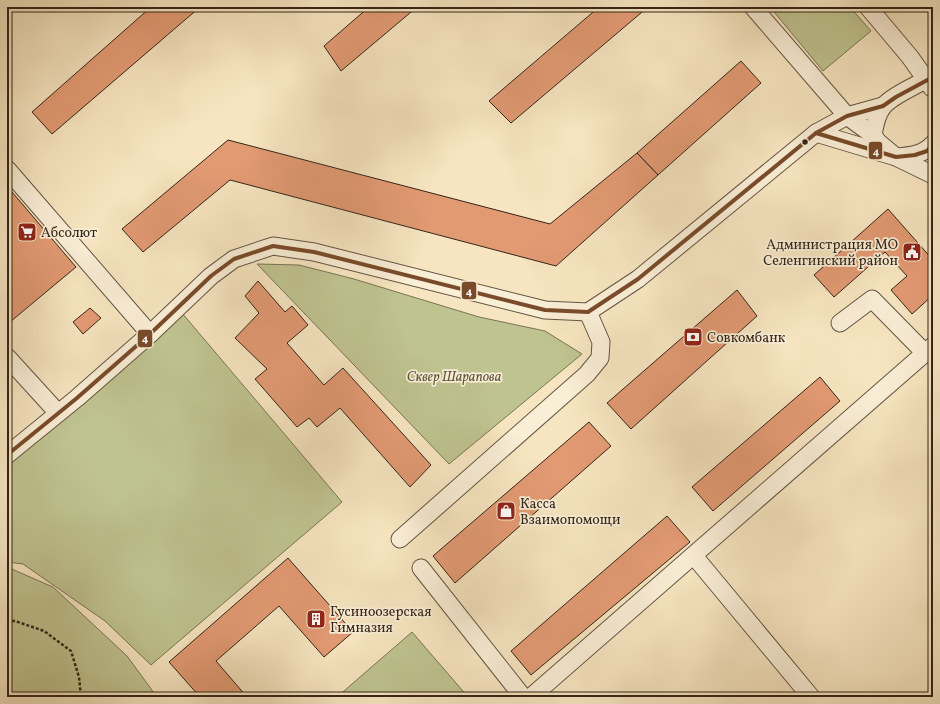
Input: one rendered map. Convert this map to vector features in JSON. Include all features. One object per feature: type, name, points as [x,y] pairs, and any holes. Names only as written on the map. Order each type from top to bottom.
[{"type":"street","points":[[752,7],[847,116],[873,135],[878,142],[896,157],[914,155],[927,151],[933,144]]},
{"type":"street","points":[[7,455],[150,334],[211,276],[234,259],[273,246],[314,252],[545,310],[588,312],[638,279],[816,133],[847,116],[883,106],[909,89],[931,85],[910,57],[868,7]]},
{"type":"street","points":[[873,135],[877,116],[883,106]]},
{"type":"street","points":[[816,133],[896,157],[933,175]]},
{"type":"street","points":[[7,169],[150,334]]},
{"type":"street","points":[[531,697],[929,350],[872,299],[840,323]]},
{"type":"street","points":[[400,539],[587,374],[600,358],[601,342],[588,312]]},
{"type":"street","points":[[7,358],[58,413]]},
{"type":"street","points":[[694,556],[811,697]]},
{"type":"street","points":[[421,568],[523,697]]},
{"type":"path","points":[[7,621],[15,621],[44,631],[71,651],[79,677],[81,697]]},
{"type":"green space","points":[[770,7],[850,7],[871,31],[823,71]]},
{"type":"green space","name":"Сквер Шарапова","points":[[257,264],[299,265],[354,279],[479,317],[545,331],[582,354],[449,464]]},
{"type":"green space","points":[[182,313],[342,502],[151,665],[105,621],[23,564],[7,562],[7,455]]},
{"type":"green space","points":[[7,567],[53,587],[127,656],[157,697],[7,697]]},
{"type":"green space","points":[[412,632],[468,697],[337,697]]},
{"type":"building","points":[[151,7],[200,7],[52,134],[32,112]]},
{"type":"building","points":[[369,7],[417,7],[341,71],[324,46]]},
{"type":"building","points":[[599,7],[648,7],[511,123],[489,101]]},
{"type":"building","points":[[741,61],[761,83],[658,175],[637,153]]},
{"type":"building","points":[[228,140],[550,224],[637,153],[658,175],[556,266],[230,180],[143,252],[122,229]]},
{"type":"building","name":"Абсолют","points":[[12,192],[76,267],[10,322],[7,319],[7,197]]},
{"type":"building","points":[[888,209],[933,260],[933,295],[912,314],[891,290],[907,276],[885,252],[834,297],[814,275]]},
{"type":"building","points":[[258,281],[285,312],[292,306],[308,325],[287,343],[324,385],[343,368],[431,465],[410,487],[340,408],[317,427],[309,418],[297,427],[255,379],[267,369],[235,338],[259,313],[245,296]]},
{"type":"building","points":[[737,290],[757,316],[631,429],[607,403]]},
{"type":"building","points":[[90,308],[101,318],[83,334],[73,322]]},
{"type":"building","points":[[820,377],[840,401],[713,511],[692,487]]},
{"type":"building","points":[[589,422],[611,446],[455,583],[433,556]]},
{"type":"building","points":[[667,516],[690,542],[531,675],[511,651]]},
{"type":"building","name":"Гусиноозерская Гимназия","points":[[288,558],[353,632],[324,657],[279,606],[216,661],[247,697],[200,697],[169,662]]},
{"type":"transit line","name":"4","points":[[7,455],[77,398],[150,334],[211,276],[234,259],[273,246],[314,252],[545,310],[588,312],[638,279],[816,133],[847,116],[883,106],[896,97],[933,77]]},
{"type":"transit line","name":"4","points":[[816,133],[896,157],[915,155],[927,151],[933,144]]},
{"type":"place","name":"Абсолют","points":[[27,232]]},
{"type":"place","name":"Администрация МО Селенгинский район","points":[[912,252]]},
{"type":"place","name":"Совкомбанк","points":[[693,337]]},
{"type":"place","name":"Касса Взаимопомощи","points":[[506,511]]},
{"type":"place","name":"Гусиноозерская Гимназия","points":[[316,619]]}]
